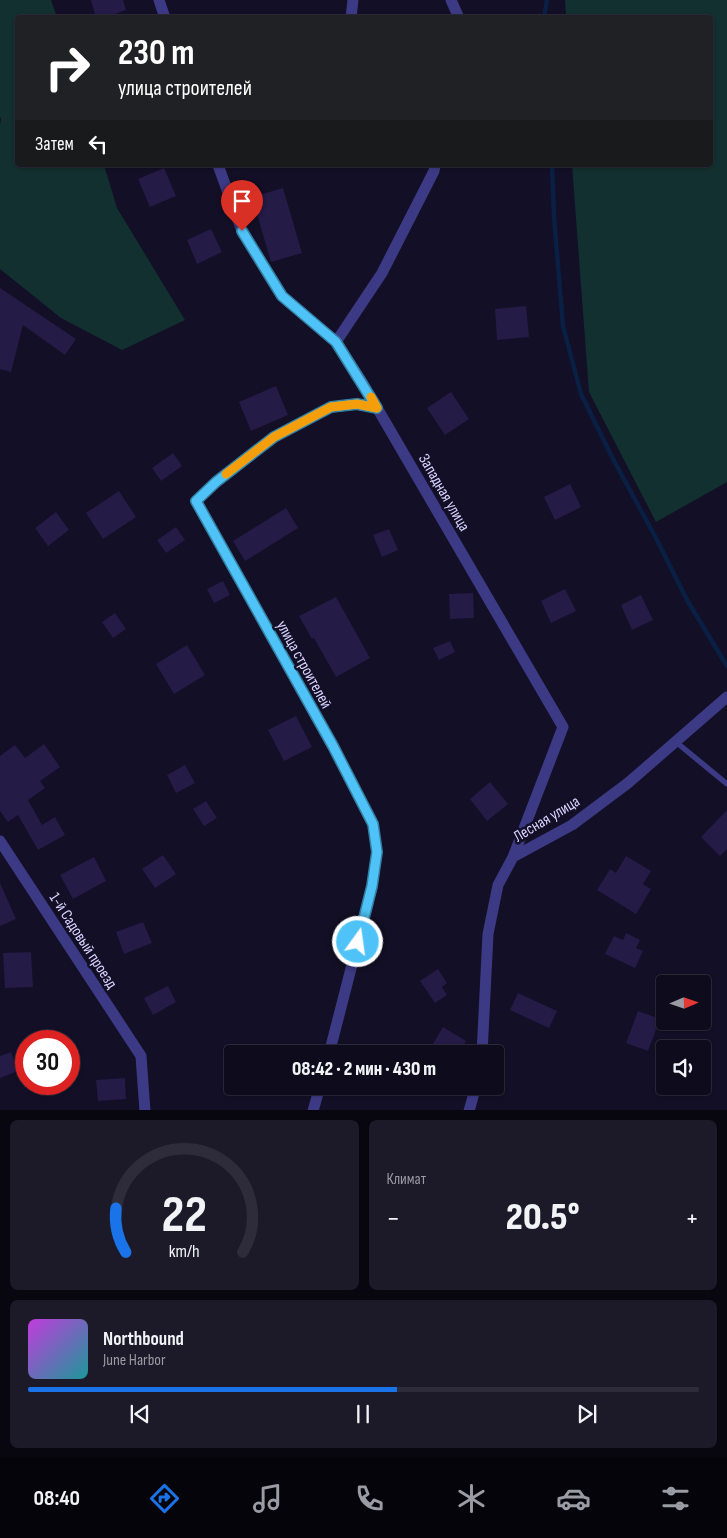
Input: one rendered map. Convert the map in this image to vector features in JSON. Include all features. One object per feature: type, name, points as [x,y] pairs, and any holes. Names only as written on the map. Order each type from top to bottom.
[{"type":"street","points":[[159,0],[164,15]]},
{"type":"street","points":[[351,15],[353,0]]},
{"type":"street","points":[[451,0],[459,15]]},
{"type":"street","name":"Западная улица","points":[[219,167],[242,231],[282,296],[336,342],[377,408],[563,726],[513,857]]},
{"type":"street","points":[[336,342],[382,273],[435,167]]},
{"type":"street","name":"улица строителей","points":[[331,1045],[372,886],[377,852],[373,824],[333,746],[196,501],[216,482],[274,437],[331,407],[357,404],[377,408]]},
{"type":"street","name":"Лесная улица","points":[[482,1045],[488,934],[498,885],[513,857],[572,824],[628,783],[727,697]]},
{"type":"street","name":"1-й Садовый проезд","points":[[0,841],[141,1056],[145,1110]]},
{"type":"street","points":[[313,1110],[317,1095]]},
{"type":"street","points":[[469,1110],[473,1095]]},
{"type":"lane","points":[[676,742],[727,784]]},
{"type":"green space","points":[[0,0],[51,0],[56,15],[15,15],[15,167],[105,167],[117,208],[185,320],[122,350],[61,318],[0,269]]},
{"type":"green space","points":[[565,0],[727,0],[727,482],[656,522],[589,392],[572,167],[713,167],[713,15],[566,15]]},
{"type":"building","points":[[91,0],[123,0],[126,10],[112,15],[95,15]]},
{"type":"building","points":[[164,168],[176,196],[150,207],[138,179]]},
{"type":"building","points":[[283,188],[302,253],[271,262],[252,197]]},
{"type":"building","points":[[211,229],[222,252],[197,264],[187,240]]},
{"type":"building","points":[[0,288],[76,339],[65,355],[23,325],[11,372],[0,369]]},
{"type":"building","points":[[526,306],[529,337],[497,340],[495,309]]},
{"type":"building","points":[[276,386],[288,415],[251,431],[239,402]]},
{"type":"building","points":[[451,392],[469,419],[445,435],[427,408]]},
{"type":"building","points":[[173,453],[182,466],[161,481],[152,468]]},
{"type":"building","points":[[570,484],[581,507],[555,520],[544,497]]},
{"type":"building","points":[[119,491],[136,517],[103,539],[86,513]]},
{"type":"building","points":[[286,508],[298,528],[245,561],[233,541]]},
{"type":"building","points":[[56,512],[69,530],[48,546],[35,528]]},
{"type":"building","points":[[176,527],[185,540],[166,553],[157,540]]},
{"type":"building","points":[[389,529],[398,550],[382,557],[373,535]]},
{"type":"building","points":[[223,581],[230,595],[214,603],[207,589]]},
{"type":"building","points":[[565,589],[576,611],[551,623],[541,601]]},
{"type":"building","points":[[473,593],[474,618],[450,619],[449,594]]},
{"type":"building","points":[[641,595],[653,620],[632,630],[621,605]]},
{"type":"building","points":[[336,597],[370,658],[336,677],[299,616]]},
{"type":"building","points":[[115,613],[126,629],[113,638],[102,622]]},
{"type":"building","points":[[450,641],[455,652],[439,660],[433,648]]},
{"type":"building","points":[[187,645],[205,675],[174,694],[156,664]]},
{"type":"building","points":[[296,716],[312,747],[284,761],[268,730]]},
{"type":"building","points":[[44,744],[60,767],[40,781],[45,788],[28,800],[42,825],[55,817],[65,835],[38,850],[18,815],[8,822],[0,811],[0,756],[15,745],[25,758]]},
{"type":"building","points":[[185,765],[195,783],[176,793],[167,775]]},
{"type":"building","points":[[490,782],[508,804],[487,821],[470,799]]},
{"type":"building","points":[[206,801],[217,818],[204,826],[193,809]]},
{"type":"building","points":[[727,810],[727,849],[720,856],[701,837]]},
{"type":"building","points":[[163,855],[176,874],[155,888],[142,869]]},
{"type":"building","points":[[626,856],[651,871],[643,884],[651,889],[636,914],[597,890],[610,869],[616,873]]},
{"type":"building","points":[[94,857],[106,881],[73,899],[60,875]]},
{"type":"building","points":[[0,883],[16,919],[0,926]]},
{"type":"building","points":[[143,922],[152,943],[124,954],[116,932]]},
{"type":"building","points":[[626,933],[640,940],[636,948],[643,951],[635,968],[605,954],[614,936],[623,940]]},
{"type":"building","points":[[31,952],[33,987],[5,988],[3,953]]},
{"type":"building","points":[[438,969],[447,983],[442,987],[447,995],[435,1003],[420,981]]},
{"type":"building","points":[[168,986],[176,1002],[153,1015],[144,998]]},
{"type":"building","points":[[518,993],[557,1011],[549,1028],[510,1010]]},
{"type":"building","points":[[638,1011],[656,1018],[656,1030],[648,1051],[626,1043]]},
{"type":"building","points":[[443,1027],[466,1041],[464,1045],[432,1045]]},
{"type":"building","points":[[11,1052],[15,1063],[15,1072],[0,1078],[0,1056]]},
{"type":"building","points":[[125,1078],[126,1099],[98,1101],[96,1080]]},
{"type":"waterway","points":[[544,15],[547,0]]},
{"type":"waterway","points":[[552,167],[554,217],[563,326],[581,394],[687,600],[727,666]]},
{"type":"slow traffic","points":[[226,474],[274,437],[331,407],[357,404],[377,408],[371,397]]},
{"type":"route","points":[[242,231],[282,296],[336,342],[377,408],[357,404],[331,407],[274,437],[216,482],[196,501],[333,746],[373,824],[377,852],[372,886],[358,942]]}]
